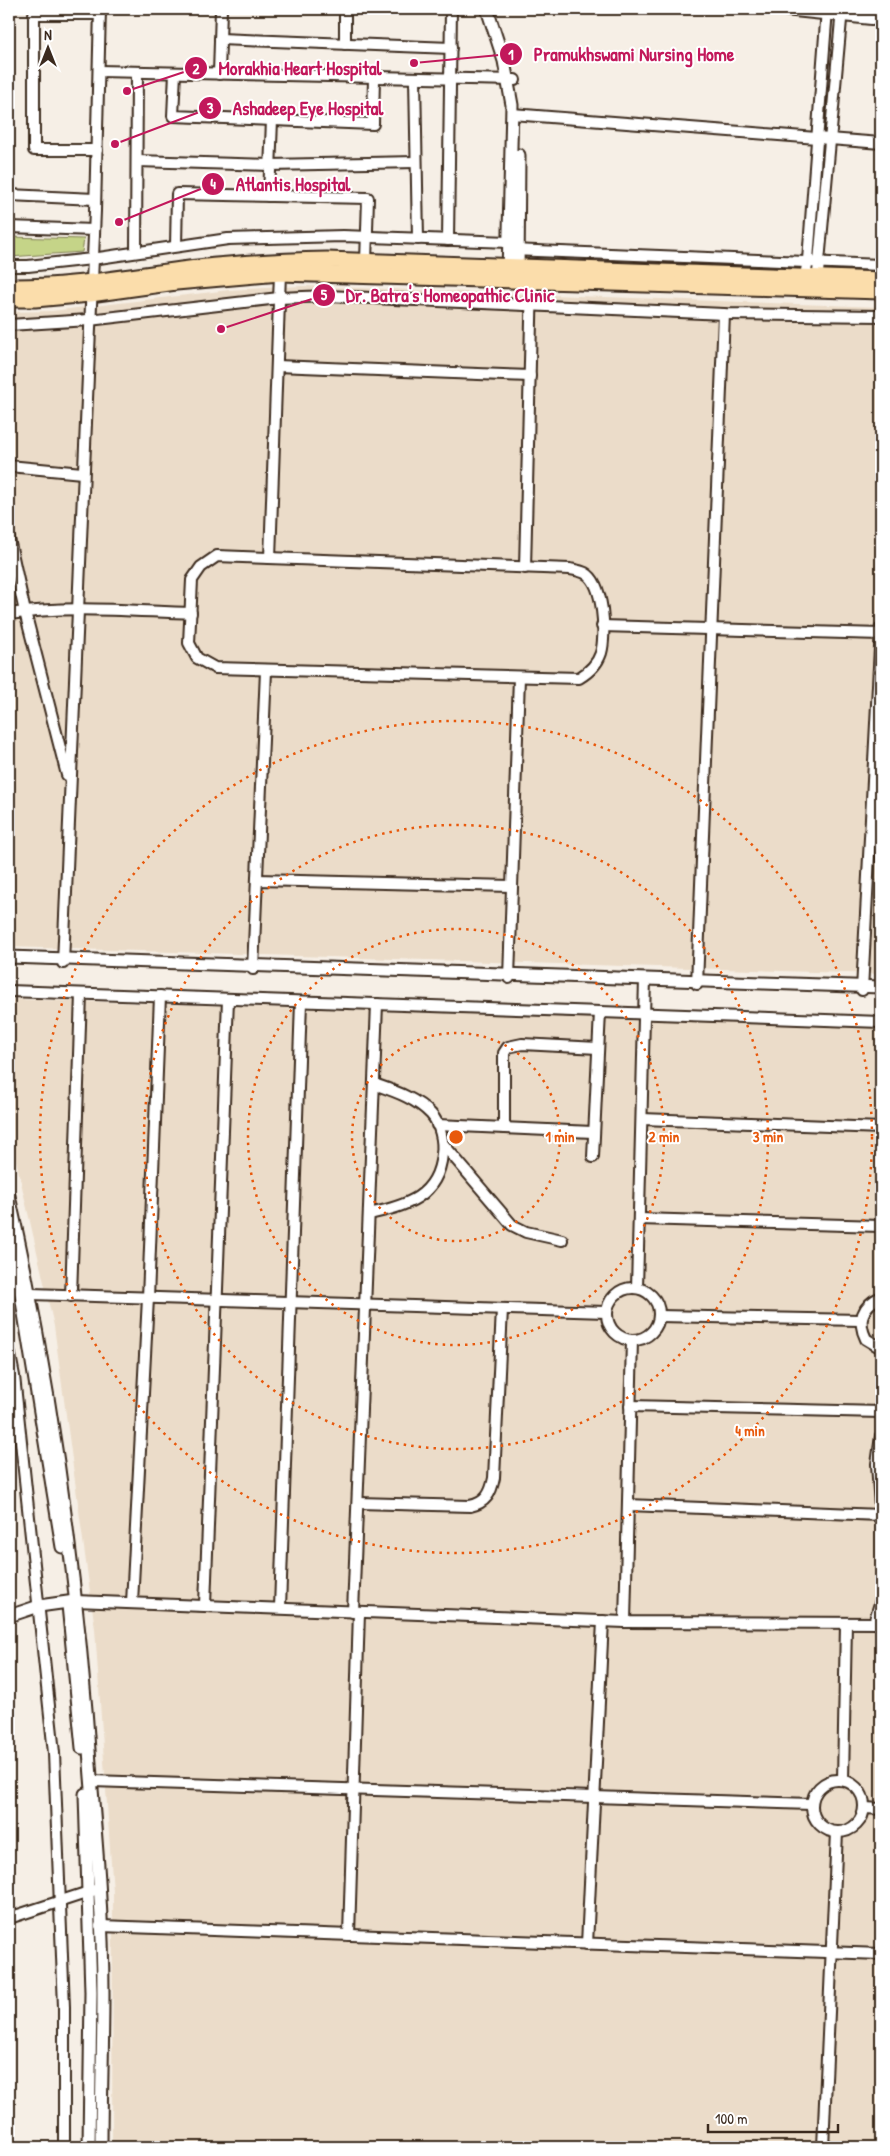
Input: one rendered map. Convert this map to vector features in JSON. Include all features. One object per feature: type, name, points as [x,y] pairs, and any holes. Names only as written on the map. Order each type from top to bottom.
[{"type":"main road","points":[[9,299],[35,299],[90,288],[255,262],[366,262],[517,274]]},
{"type":"main road","points":[[9,287],[90,288],[280,273],[517,274],[811,283],[881,280]]},
{"type":"main road","points":[[811,283],[881,291]]},
{"type":"street","points":[[219,74],[221,9]]},
{"type":"street","points":[[344,44],[345,9]]},
{"type":"street","points":[[448,240],[451,9]]},
{"type":"street","points":[[487,9],[511,80]]},
{"type":"street","points":[[494,9],[511,80],[515,114],[512,247],[517,274],[531,306],[525,568]]},
{"type":"street","points":[[775,9],[880,16]]},
{"type":"street","points":[[811,283],[808,260],[827,11]]},
{"type":"street","points":[[63,961],[82,473],[94,230],[100,12],[34,14],[34,150],[96,150]]},
{"type":"street","points":[[811,283],[821,262],[842,12]]},
{"type":"street","points":[[220,39],[451,48]]},
{"type":"street","points":[[98,71],[511,80]]},
{"type":"street","points":[[136,252],[137,72]]},
{"type":"street","points":[[175,73],[174,116],[373,124],[374,77]]},
{"type":"street","points":[[414,78],[418,239]]},
{"type":"street","points":[[515,114],[817,136],[881,143]]},
{"type":"street","points":[[269,196],[272,120]]},
{"type":"street","points":[[137,161],[270,165],[416,162]]},
{"type":"street","points":[[176,246],[177,194],[368,198],[366,262]]},
{"type":"street","points":[[9,195],[95,199]]},
{"type":"street","points":[[9,227],[94,230]]},
{"type":"street","points":[[9,266],[28,266],[92,259],[228,239],[366,237],[448,240],[512,247],[881,265]]},
{"type":"street","points":[[270,558],[280,273]]},
{"type":"street","points":[[9,325],[89,320],[279,298],[327,296],[724,314],[881,316]]},
{"type":"street","points":[[697,982],[724,314]]},
{"type":"street","points":[[277,366],[530,376]]},
{"type":"street","points":[[9,466],[82,473]]},
{"type":"street","points":[[9,539],[25,612],[70,785]]},
{"type":"street","points":[[217,556],[525,568],[570,569],[586,574],[595,584],[602,602],[601,653],[592,670],[579,678],[266,671],[215,668],[196,658],[189,643],[192,580],[201,567],[217,556]]},
{"type":"street","points":[[9,614],[77,609],[190,613]]},
{"type":"street","points":[[602,626],[881,634]]},
{"type":"street","points":[[862,988],[881,628]]},
{"type":"street","points":[[253,967],[266,671]]},
{"type":"street","points":[[509,976],[519,677]]},
{"type":"street","points":[[257,880],[512,886]]},
{"type":"street","points":[[9,957],[63,961]]},
{"type":"street","points":[[9,961],[63,961],[862,988],[881,987]]},
{"type":"street","points":[[638,1288],[646,980]]},
{"type":"street","points":[[862,988],[881,991]]},
{"type":"street","points":[[9,991],[881,1022]]},
{"type":"street","points":[[71,1296],[81,994]]},
{"type":"street","points":[[132,1603],[148,1298],[160,996]]},
{"type":"street","points":[[205,1605],[228,999]]},
{"type":"street","points":[[280,1608],[289,1302],[301,1002]]},
{"type":"street","points":[[349,1935],[354,1789],[358,1503],[377,1004]]},
{"type":"street","points":[[593,1157],[600,1012]]},
{"type":"street","points":[[504,1128],[504,1054],[508,1047],[522,1044],[598,1048]]},
{"type":"street","points":[[369,1214],[401,1207],[428,1190],[441,1169],[443,1144],[432,1115],[410,1098],[374,1084]]},
{"type":"street","points":[[642,1119],[881,1128]]},
{"type":"street","points":[[437,1125],[593,1132]]},
{"type":"street","points":[[443,1144],[512,1225],[526,1232],[562,1240]]},
{"type":"street","points":[[9,1196],[31,1294],[39,1371],[71,1602],[92,1781],[94,1890],[89,2147]]},
{"type":"street","points":[[639,1219],[881,1226]]},
{"type":"street","points":[[9,1246],[39,1371]]},
{"type":"street","points":[[626,1288],[638,1288],[653,1297],[658,1307],[659,1316],[656,1327],[649,1335],[640,1340],[632,1340],[620,1337],[611,1330],[606,1312],[610,1301],[617,1293],[626,1288]]},
{"type":"street","points":[[31,1294],[606,1312]]},
{"type":"street","points":[[881,1297],[864,1310],[861,1320],[862,1330],[866,1338],[881,1348]]},
{"type":"street","points":[[358,1503],[470,1506],[479,1504],[487,1498],[494,1478],[502,1309]]},
{"type":"street","points":[[659,1316],[861,1320]]},
{"type":"street","points":[[625,1622],[632,1340]]},
{"type":"street","points":[[9,1350],[54,1753],[61,1901],[64,2147]]},
{"type":"street","points":[[12,1376],[39,1371]]},
{"type":"street","points":[[630,1406],[881,1412]]},
{"type":"street","points":[[628,1505],[881,1518],[878,1464],[881,1436]]},
{"type":"street","points":[[9,1616],[39,1606],[71,1602],[205,1605],[625,1622],[846,1624],[878,1623],[881,1600]]},
{"type":"street","points":[[71,1602],[94,1890],[100,1926],[103,1992],[101,2147]]},
{"type":"street","points":[[587,1944],[603,1621]]},
{"type":"street","points":[[843,1780],[846,1624]]},
{"type":"street","points":[[831,1780],[843,1780],[858,1789],[864,1799],[865,1808],[861,1819],[854,1827],[837,1832],[825,1829],[817,1822],[812,1804],[815,1793],[822,1785],[831,1780]]},
{"type":"street","points":[[92,1781],[812,1804]]},
{"type":"street","points":[[865,1808],[881,1809]]},
{"type":"street","points":[[823,2147],[837,1832]]},
{"type":"street","points":[[9,1918],[94,1890]]},
{"type":"street","points":[[100,1926],[881,1954]]},
{"type":"shaded area","points":[[302,286],[881,307],[881,974],[9,947],[9,312],[52,311],[229,290]]},
{"type":"shaded area","points":[[9,999],[881,1027],[881,2147],[112,2147],[113,1892],[95,1629],[54,1326],[9,1130]]},
{"type":"green space","points":[[9,237],[84,239],[82,252],[9,257]]},
{"type":"place","name":"Pramukhswami Nursing Home","points":[[414,63]]},
{"type":"place","name":"Morakhia Heart Hospital","points":[[127,91]]},
{"type":"place","name":"Ashadeep Eye Hospital","points":[[115,144]]},
{"type":"place","name":"Atlantis Hospital","points":[[119,222]]},
{"type":"place","name":"Dr. Batra's Homeopathic Clinic","points":[[221,329]]}]
